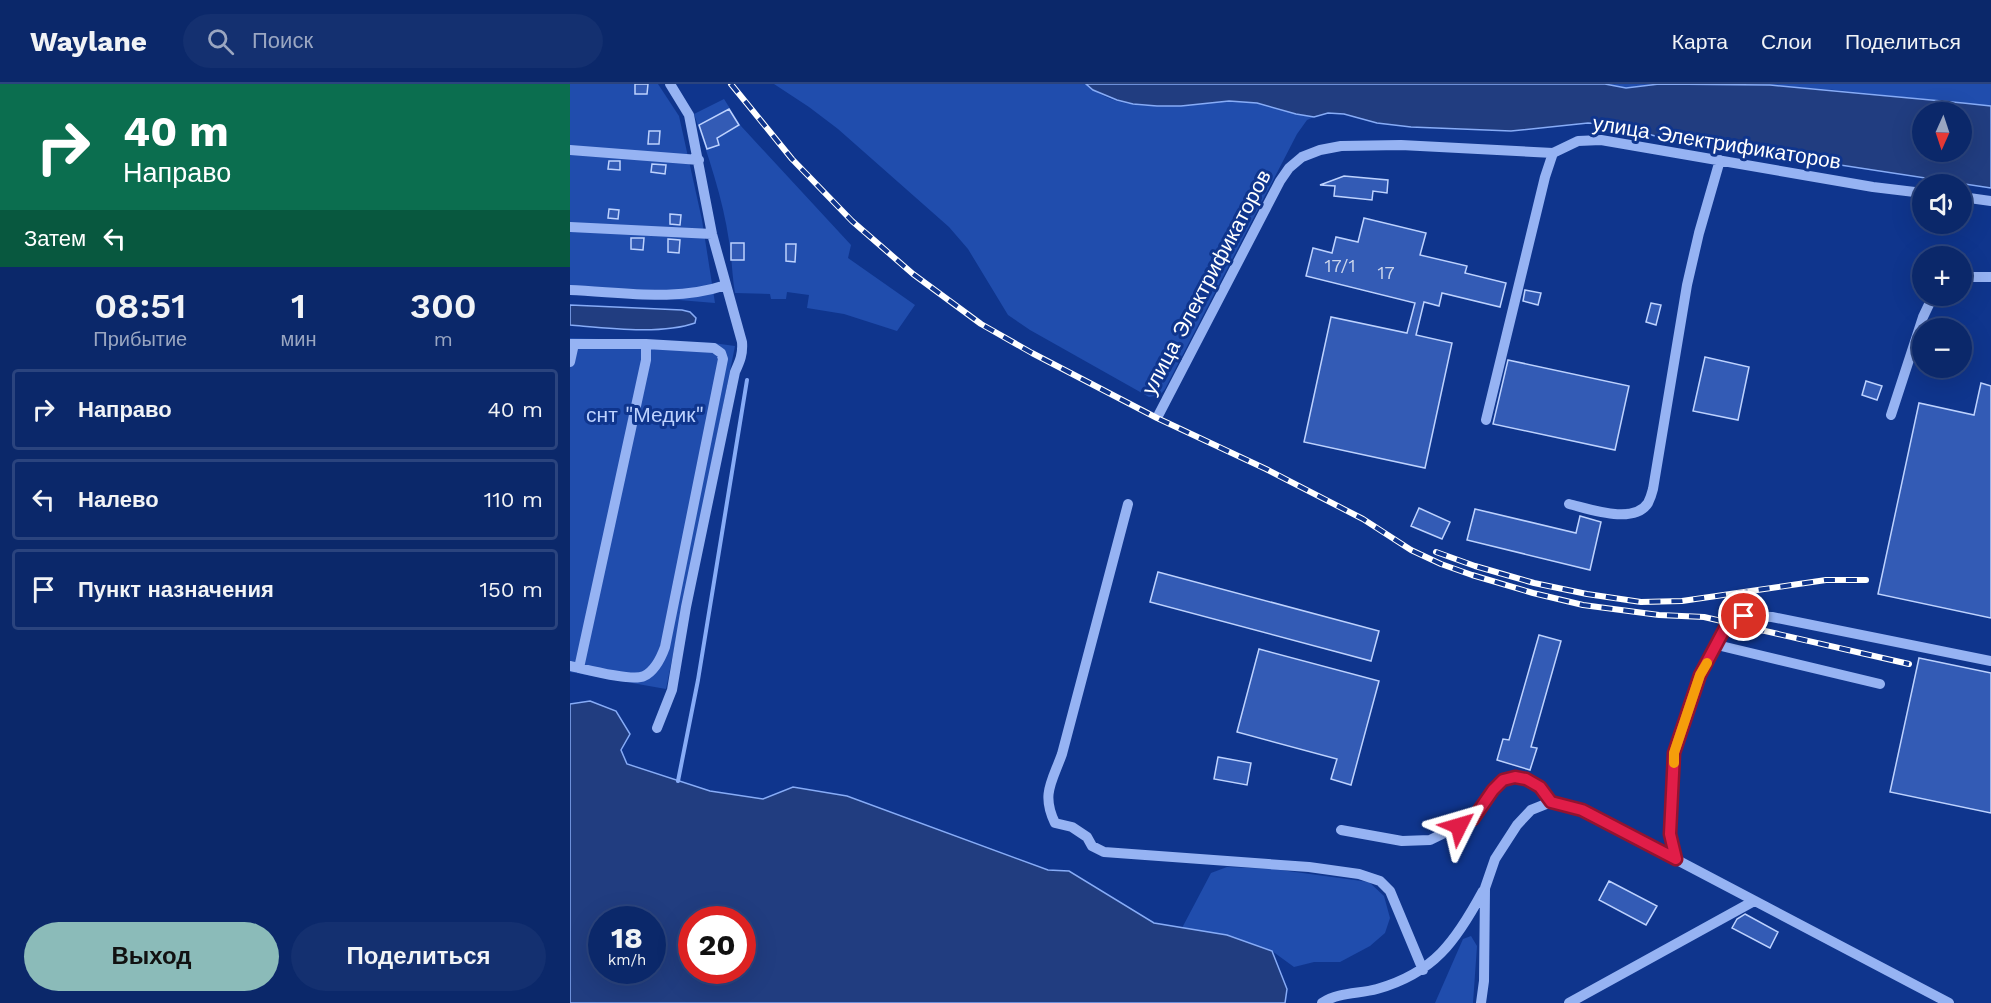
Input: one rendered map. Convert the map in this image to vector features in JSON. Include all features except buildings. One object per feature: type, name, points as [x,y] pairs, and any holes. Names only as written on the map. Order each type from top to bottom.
[{"type":"street","points":[[657,728],[672,690],[686,607],[733,381],[742,357],[742,342],[712,234],[689,115],[670,84]]},
{"type":"street","name":"улица Электрификаторов","points":[[1159,414],[1280,181],[1289,168],[1302,157],[1320,150],[1341,146],[1401,144],[1553,153],[1578,141],[1601,140],[1912,192]]},
{"type":"street","points":[[570,150],[699,160]]},
{"type":"street","points":[[1486,420],[1545,177],[1553,153]]},
{"type":"street","points":[[1569,504],[1608,513],[1626,514],[1636,512],[1647,504],[1653,489],[1687,285],[1720,160]]},
{"type":"street","points":[[1972,198],[1991,201]]},
{"type":"street","points":[[570,226],[712,234]]},
{"type":"street","points":[[1972,277],[1991,277]]},
{"type":"street","points":[[570,290],[657,295],[707,292],[726,285]]},
{"type":"street","points":[[1891,415],[1928,306]]},
{"type":"street","points":[[570,362],[572,344],[646,344],[714,348],[721,353],[723,359],[665,647],[660,660],[643,677],[630,678],[575,667],[641,383],[646,344]]},
{"type":"street","points":[[1128,504],[1062,754],[1048,793],[1048,808],[1055,823],[1072,826],[1087,837],[1092,846],[1104,852],[1309,867],[1359,874],[1380,881],[1390,891],[1423,970]]},
{"type":"street","points":[[1676,859],[1670,834],[1674,753],[1700,675],[1730,622],[1744,616],[1772,617],[1991,662]]},
{"type":"street","points":[[1717,645],[1880,684]]},
{"type":"street","points":[[1341,830],[1402,841],[1430,840],[1473,819],[1493,790],[1503,780],[1515,777],[1526,779],[1540,787],[1551,802]]},
{"type":"street","points":[[1322,1003],[1344,994],[1374,990],[1401,981],[1423,970],[1444,951],[1458,933],[1485,888],[1495,859],[1517,825],[1531,810],[1551,802],[1582,810],[1949,1003]]},
{"type":"street","points":[[1481,1003],[1484,981],[1485,888]]},
{"type":"street","points":[[1569,1003],[1754,901]]},
{"type":"green space","points":[[570,84],[658,84],[679,116],[702,220],[715,303],[570,291]]},
{"type":"green space","points":[[774,84],[1086,84],[1109,98],[1136,105],[1164,106],[1239,101],[1263,104],[1314,117],[1307,120],[1297,134],[1165,389],[1160,395],[1149,397],[1030,330],[1008,315],[968,249],[949,227],[838,129]]},
{"type":"green space","points":[[1605,84],[1659,84],[1626,88]]},
{"type":"green space","points":[[1756,84],[1991,84],[1991,106],[1972,104],[1972,102]]},
{"type":"green space","points":[[724,99],[741,126],[851,245],[848,258],[915,305],[897,331],[844,314],[807,308],[809,295],[787,292],[786,299],[771,299],[770,294],[735,293],[723,209],[694,114]]},
{"type":"green space","name":"снт \"Медик\"","points":[[570,338],[713,343],[735,346],[666,689],[570,672]]},
{"type":"green space","points":[[1227,867],[1273,869],[1369,882],[1384,896],[1390,918],[1385,933],[1370,946],[1340,962],[1314,962],[1294,967],[1272,951],[1182,928],[1211,873]]},
{"type":"green space","points":[[1471,936],[1477,946],[1473,1003],[1435,1003],[1463,939]]},
{"type":"shaded area","points":[[1086,84],[1605,84],[1626,88],[1659,84],[1770,85],[1949,102],[1912,102],[1912,162],[1972,162],[1972,104],[1991,106],[1991,188],[1972,185],[1972,174],[1912,174],[1912,176],[1659,137],[1614,125],[1588,123],[1511,131],[1411,127],[1377,123],[1344,114],[1328,113],[1314,117],[1257,103],[1229,101],[1157,106],[1117,100],[1093,90]]},
{"type":"shaded area","points":[[570,305],[682,310],[690,312],[696,318],[695,323],[681,327],[650,330],[570,325]]},
{"type":"shaded area","points":[[590,701],[616,711],[630,734],[621,750],[627,764],[710,791],[763,799],[793,787],[847,796],[1048,870],[1069,871],[1154,923],[1227,935],[1272,951],[1287,989],[1285,1003],[570,1003],[570,704]]},
{"type":"waterway","points":[[678,781],[698,680],[747,380]]},
{"type":"railway","points":[[731,84],[792,159],[852,221],[913,274],[981,324],[1157,418],[1266,469],[1363,519],[1411,550],[1472,575],[1583,605],[1659,615],[1704,617],[1909,664]]},
{"type":"railway","points":[[1436,552],[1534,583],[1641,602],[1682,601],[1826,580],[1866,580]]},
{"type":"slow traffic","points":[[1674,763],[1674,753],[1700,675],[1707,663]]},
{"type":"route","points":[[1459,826],[1473,819],[1493,790],[1503,780],[1515,777],[1526,779],[1540,787],[1551,802],[1582,810],[1676,859],[1670,834],[1674,753],[1700,675],[1725,628],[1730,622],[1744,616]]}]
